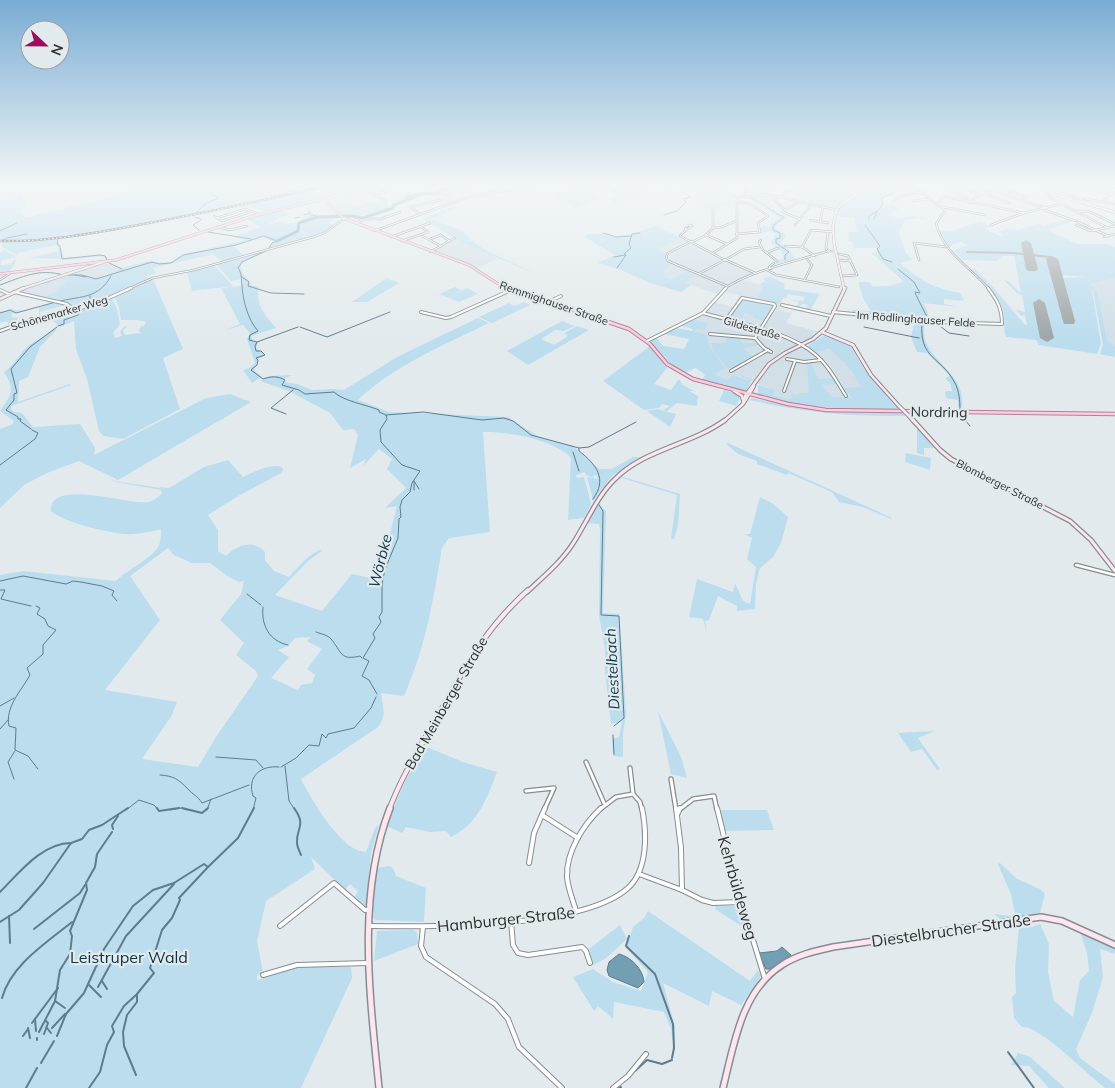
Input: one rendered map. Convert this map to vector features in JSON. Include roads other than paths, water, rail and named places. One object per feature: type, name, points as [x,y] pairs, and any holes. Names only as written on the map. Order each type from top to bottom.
[{"type":"main road","points":[[0,274],[104,262],[193,236]]},
{"type":"main road","name":"Remmighauser Straße","points":[[388,236],[469,265],[492,282],[511,290],[635,332],[647,341],[667,364],[681,374],[749,395]]},
{"type":"main road","name":"Nordring","points":[[749,395],[802,407],[841,410],[1115,414]]},
{"type":"street","name":"Schönemarker Weg","points":[[0,330],[21,322],[99,303],[154,278],[194,270],[315,236]]},
{"type":"street","points":[[402,241],[419,236]]},
{"type":"street","points":[[423,236],[441,246]]},
{"type":"street","points":[[430,239],[438,236]]},
{"type":"street","points":[[441,236],[449,240]]},
{"type":"street","points":[[680,236],[725,260],[757,273]]},
{"type":"street","points":[[704,236],[668,253],[666,259],[671,264],[727,286]]},
{"type":"street","points":[[708,236],[728,244]]},
{"type":"street","points":[[713,253],[736,239],[736,236]]},
{"type":"street","points":[[802,247],[808,236]]},
{"type":"street","points":[[828,236],[826,249],[828,251]]},
{"type":"street","points":[[822,332],[845,288],[844,276],[834,236]]},
{"type":"street","points":[[941,236],[947,247]]},
{"type":"street","points":[[1108,236],[1104,237],[1110,240]]},
{"type":"street","points":[[430,252],[455,238]]},
{"type":"street","points":[[761,240],[759,242],[760,247],[776,262],[769,268],[771,269]]},
{"type":"street","points":[[919,260],[914,243],[947,247]]},
{"type":"street","points":[[785,246],[802,247],[815,256]]},
{"type":"street","points":[[698,274],[744,249],[760,247]]},
{"type":"street","name":"Im Rödlinghauser Felde","points":[[832,312],[919,318],[938,322],[1000,324],[1003,315],[997,300],[947,247]]},
{"type":"street","points":[[766,253],[778,248]]},
{"type":"street","points":[[647,341],[703,313],[727,286],[757,273],[828,251],[836,251]]},
{"type":"street","points":[[838,254],[846,254],[857,275],[844,276]]},
{"type":"street","points":[[804,281],[812,265],[806,258]]},
{"type":"street","points":[[839,260],[850,261]]},
{"type":"street","points":[[0,299],[14,292],[104,262]]},
{"type":"street","points":[[767,270],[776,275],[839,287]]},
{"type":"street","points":[[0,280],[9,274]]},
{"type":"street","points":[[0,290],[10,294]]},
{"type":"street","points":[[421,312],[446,318],[457,315],[511,290]]},
{"type":"street","points":[[14,292],[67,304],[73,309]]},
{"type":"street","points":[[546,302],[561,296]]},
{"type":"street","points":[[726,320],[742,298],[774,304],[775,306],[755,338]]},
{"type":"street","points":[[782,304],[831,316]]},
{"type":"street","name":"Gildestraße","points":[[703,313],[778,335],[801,345],[822,360]]},
{"type":"street","name":"Bad Meinberger Straße","points":[[378,1088],[370,963],[369,910],[375,856],[391,803],[436,719],[485,635],[510,607],[553,568],[570,548],[599,497],[614,478],[639,461],[718,427],[732,417],[772,362],[822,332]]},
{"type":"street","name":"Blomberger Straße","points":[[822,332],[853,345],[871,375],[940,450],[952,460],[1078,526],[1096,543],[1115,571]]},
{"type":"street","points":[[710,334],[755,338],[771,352]]},
{"type":"street","points":[[731,371],[768,350]]},
{"type":"street","points":[[788,359],[795,361],[822,360],[846,396]]},
{"type":"street","points":[[784,391],[795,361]]},
{"type":"street","points":[[754,388],[763,398]]},
{"type":"street","points":[[734,391],[742,396],[743,402]]},
{"type":"street","points":[[1076,565],[1115,575]]},
{"type":"street","points":[[586,762],[604,804]]},
{"type":"street","name":"Hamburger Straße","points":[[370,926],[422,927],[510,921],[576,911],[604,904],[614,898],[627,889],[639,874],[645,852],[640,802],[633,794],[630,768]]},
{"type":"street","points":[[671,779],[683,875],[682,890]]},
{"type":"street","points":[[526,791],[554,788],[534,833],[529,863]]},
{"type":"street","points":[[576,911],[567,876],[569,859],[578,838],[604,804],[616,796],[633,794]]},
{"type":"street","name":"Kehrbüldeweg","points":[[677,816],[679,809],[693,799],[714,796],[741,902],[765,979]]},
{"type":"street","points":[[542,815],[578,838]]},
{"type":"street","points":[[639,874],[682,890],[702,900],[713,903],[741,902]]},
{"type":"street","points":[[280,926],[334,883],[365,910],[369,910]]},
{"type":"street","name":"Diestelbrucher Straße","points":[[723,1088],[735,1036],[742,1015],[755,990],[785,962],[802,954],[818,950],[1041,917],[1062,921],[1115,944]]},
{"type":"street","points":[[510,921],[513,945],[518,953],[528,955],[582,947],[586,951],[590,963]]},
{"type":"street","points":[[422,927],[420,945],[426,957],[495,1004],[508,1019],[518,1047],[562,1088]]},
{"type":"street","points":[[263,975],[297,965],[370,963]]},
{"type":"street","points":[[613,1088],[628,1076],[646,1054]]},
{"type":"waterway","points":[[7,238],[18,236]]},
{"type":"waterway","points":[[231,236],[251,239]]},
{"type":"waterway","points":[[75,275],[96,279],[152,262],[159,264],[171,263],[183,255],[236,245],[264,236],[277,241],[272,243],[269,248]]},
{"type":"waterway","points":[[277,241],[288,236]]},
{"type":"waterway","points":[[612,236],[631,236]]},
{"type":"waterway","points":[[617,268],[626,255],[624,254],[631,248],[629,244],[631,236]]},
{"type":"waterway","points":[[780,236],[780,238],[776,239],[776,243],[789,252],[785,255],[785,260]]},
{"type":"waterway","points":[[873,236],[880,246],[877,249],[883,259],[892,262]]},
{"type":"waterway","points":[[0,241],[6,239]]},
{"type":"waterway","points":[[58,239],[57,244],[60,246],[62,259],[100,255],[105,256],[107,260]]},
{"type":"waterway","name":"Wörbke","points":[[257,342],[249,340],[250,335],[258,331],[251,321],[247,310],[241,274],[238,268],[242,262],[266,251]]},
{"type":"waterway","points":[[614,257],[625,255]]},
{"type":"waterway","points":[[109,263],[122,269]]},
{"type":"waterway","points":[[898,269],[914,282],[920,293],[915,292],[916,295],[928,319]]},
{"type":"waterway","points":[[0,285],[24,276],[39,273],[47,272],[63,275]]},
{"type":"waterway","points":[[67,275],[75,275]]},
{"type":"waterway","points":[[75,275],[86,277]]},
{"type":"waterway","points":[[60,301],[90,295],[101,288],[111,276]]},
{"type":"waterway","points":[[242,277],[249,282],[248,286],[271,293],[304,294]]},
{"type":"waterway","points":[[83,306],[90,302],[90,296]]},
{"type":"waterway","points":[[0,313],[10,310],[16,313],[56,302]]},
{"type":"waterway","points":[[58,326],[64,324],[64,320],[78,315],[81,309]]},
{"type":"waterway","points":[[300,327],[327,337],[390,312]]},
{"type":"waterway","points":[[922,322],[922,334],[927,351],[943,367],[955,383],[959,396],[960,410]]},
{"type":"waterway","points":[[936,323],[949,333],[969,336]]},
{"type":"waterway","points":[[31,429],[20,421],[21,419],[18,419],[18,417],[6,410],[14,400],[14,394],[17,393],[11,369],[30,347],[57,327]]},
{"type":"waterway","points":[[257,342],[298,327]]},
{"type":"waterway","points":[[864,327],[919,338]]},
{"type":"waterway","name":"Wörbke","points":[[257,342],[255,346],[256,351],[261,351],[265,355],[256,358],[258,360],[257,365],[251,370],[263,379],[274,377],[285,380],[282,385],[299,390],[305,394],[334,392],[349,400],[379,410],[379,412],[386,415]]},
{"type":"waterway","points":[[286,414],[271,408],[293,390]]},
{"type":"waterway","name":"Diestelbach","points":[[386,415],[423,412],[482,420],[504,418],[513,421],[531,435],[579,448]]},
{"type":"waterway","points":[[960,414],[970,426]]},
{"type":"waterway","name":"Wörbke","points":[[377,694],[369,680],[362,676],[369,661],[363,658],[375,638],[373,634],[381,622],[379,617],[382,612],[382,584],[385,569],[398,538],[402,500],[410,492],[412,483],[420,471],[402,465],[381,442],[380,430],[387,419],[386,415]]},
{"type":"waterway","points":[[579,448],[589,447],[636,422]]},
{"type":"waterway","points":[[0,465],[35,439],[38,433],[32,430]]},
{"type":"waterway","name":"Diestelbach","points":[[579,448],[579,451],[595,467],[600,478],[600,485],[593,499]]},
{"type":"waterway","points":[[573,452],[579,471]]},
{"type":"waterway","points":[[414,481],[419,489]]},
{"type":"waterway","name":"Wörbke","points":[[414,482],[414,490]]},
{"type":"waterway","name":"Diestelbach","points":[[599,505],[603,511],[601,615],[619,616],[624,718],[614,726]]},
{"type":"waterway","points":[[0,581],[23,576],[66,584],[73,581],[81,582],[102,586],[114,591],[112,595],[117,601]]},
{"type":"waterway","points":[[0,590],[5,590],[1,599],[31,606]]},
{"type":"waterway","points":[[247,594],[261,605]]},
{"type":"waterway","points":[[36,606],[40,608],[37,614],[45,619],[48,626],[56,630],[43,645],[43,654],[27,668],[30,675],[15,699],[8,719],[9,726],[16,728],[15,750],[28,756],[38,769]]},
{"type":"waterway","points":[[263,607],[263,620],[271,636],[281,643],[288,645]]},
{"type":"waterway","points":[[316,632],[330,638],[345,656],[360,656],[362,658]]},
{"type":"waterway","name":"Wörbke","points":[[281,767],[296,758],[309,745],[319,746],[322,734],[326,738],[328,734],[354,728],[371,708],[376,697]]},
{"type":"waterway","points":[[0,706],[14,698]]},
{"type":"waterway","points":[[0,729],[8,720]]},
{"type":"waterway","name":"Diestelbach","points":[[613,735],[614,754]]},
{"type":"waterway","points":[[14,779],[8,762],[15,751]]},
{"type":"waterway","name":"Wörbke","points":[[216,757],[256,760],[263,768]]},
{"type":"waterway","points":[[285,766],[289,801],[295,810]]},
{"type":"waterway","name":"Wörbke","points":[[253,810],[256,798],[253,796],[252,789],[254,778],[261,770],[279,767]]},
{"type":"waterway","name":"Wörbke","points":[[160,775],[178,780],[202,803],[211,800]]},
{"type":"waterway","name":"Wörbke","points":[[211,800],[249,785]]},
{"type":"waterway","name":"Wörbke","points":[[126,810],[139,800],[154,805],[158,810]]},
{"type":"waterway","name":"Wörbke","points":[[208,808],[211,800]]},
{"type":"waterway","name":"Wörbke","points":[[71,843],[82,839],[89,830],[102,825],[128,808]]},
{"type":"waterway","name":"Wörbke","points":[[157,808],[159,811],[179,808]]},
{"type":"waterway","name":"Wörbke","points":[[170,810],[181,808],[187,810]]},
{"type":"waterway","name":"Wörbke","points":[[182,808],[202,813],[208,808]]},
{"type":"waterway","points":[[294,808],[300,819],[297,843],[301,855]]},
{"type":"waterway","name":"Wörbke","points":[[208,867],[238,838],[253,810]]},
{"type":"waterway","points":[[113,829],[112,825],[118,816]]},
{"type":"waterway","points":[[57,990],[60,970],[70,954],[72,936],[70,931],[87,890],[86,883],[95,867],[97,854],[112,832]]},
{"type":"waterway","points":[[0,892],[23,868],[41,853],[60,844],[71,843]]},
{"type":"waterway","name":"Wörbke","points":[[9,916],[19,910],[43,883],[71,843]]},
{"type":"waterway","name":"Wörbke","points":[[57,1036],[66,1014],[84,993],[104,949],[133,906],[153,890],[174,883],[204,864],[208,867]]},
{"type":"waterway","name":"Wörbke","points":[[136,1075],[124,1046],[123,1032],[127,1015],[137,1002],[137,994],[154,973],[150,968],[162,930],[172,918],[180,900],[179,898],[208,867]]},
{"type":"waterway","points":[[98,987],[126,936],[174,884]]},
{"type":"waterway","points":[[34,929],[80,893],[85,885]]},
{"type":"waterway","points":[[0,922],[9,916]]},
{"type":"waterway","points":[[9,916],[10,943]]},
{"type":"waterway","points":[[2,998],[13,975],[21,965],[72,922]]},
{"type":"waterway","points":[[629,936],[626,946],[655,974],[673,1024],[674,1048],[672,1058]]},
{"type":"waterway","points":[[102,981],[107,989]]},
{"type":"waterway","points":[[89,985],[101,997]]},
{"type":"waterway","points":[[32,1023],[57,990]]},
{"type":"waterway","points":[[55,1001],[57,990]]},
{"type":"waterway","name":"Wörbke","points":[[89,1088],[100,1072],[107,1045],[114,1032],[112,1026],[124,1006],[136,995]]},
{"type":"waterway","points":[[39,1032],[55,1001]]},
{"type":"waterway","points":[[55,1001],[65,1008]]},
{"type":"waterway","points":[[52,1028],[65,1014]]},
{"type":"waterway","points":[[35,1019],[36,1031]]},
{"type":"waterway","points":[[44,1034],[48,1023],[46,1021]]},
{"type":"waterway","points":[[28,1028],[30,1038]]},
{"type":"waterway","points":[[47,1028],[51,1033]]},
{"type":"waterway","points":[[23,1036],[28,1029]]},
{"type":"waterway","name":"Wörbke","points":[[41,1063],[54,1041]]},
{"type":"waterway","points":[[1008,1052],[1034,1088]]},
{"type":"waterway","points":[[635,1071],[647,1060],[662,1064],[672,1060]]},
{"type":"waterway","name":"Wörbke","points":[[26,1088],[37,1068]]},
{"type":"railway","points":[[0,241],[75,236]]},
{"type":"park label","name":"Leistruper Wald","points":[[129,957]]}]
